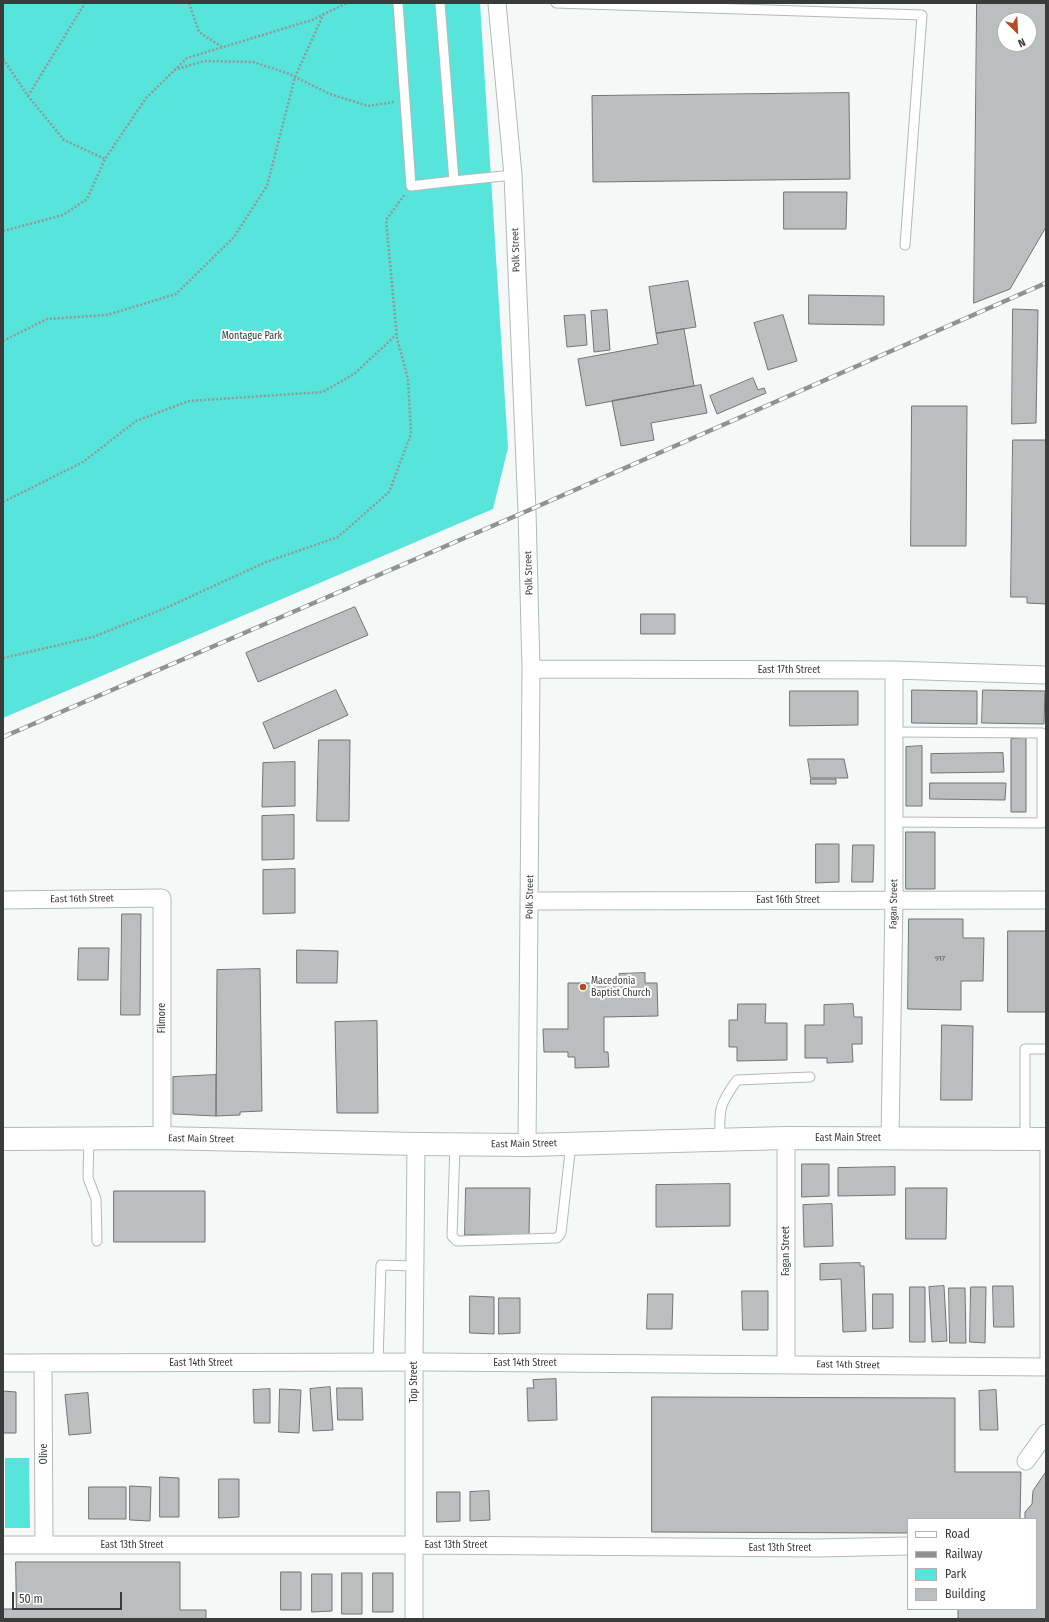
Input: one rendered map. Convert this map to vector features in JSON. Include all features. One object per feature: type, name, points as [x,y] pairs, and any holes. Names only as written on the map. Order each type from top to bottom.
[{"type":"main road","name":"East Main Street","points":[[3,1139],[162,1138],[416,1144],[527,1144],[786,1138],[1039,1139]]},
{"type":"street","name":"Polk Street","points":[[497,3],[513,175],[527,510],[531,669],[527,1144]]},
{"type":"street","name":"East 17th Street","points":[[531,669],[894,670],[1046,675]]},
{"type":"street","name":"Fagan Street","points":[[890,1138],[894,900],[894,670]]},
{"type":"street","name":"East 16th Street","points":[[3,900],[162,898]]},
{"type":"street","name":"Filmore","points":[[162,898],[162,1138]]},
{"type":"street","name":"East 16th Street","points":[[530,901],[1046,900]]},
{"type":"street","name":"Fagan Street","points":[[786,1138],[786,1364]]},
{"type":"street","name":"Top Street","points":[[414,1619],[416,1144]]},
{"type":"street","name":"East 14th Street","points":[[3,1363],[414,1362],[1045,1367]]},
{"type":"street","name":"Olive","points":[[44,1364],[44,1545]]},
{"type":"street","points":[[1026,1461],[1046,1433]]},
{"type":"street","name":"East 13th Street","points":[[3,1545],[414,1545],[818,1548],[907,1546]]},
{"type":"lane","points":[[398,3],[411,186],[454,180],[513,175]]},
{"type":"lane","points":[[440,3],[454,180]]},
{"type":"lane","points":[[556,3],[922,15],[905,245]]},
{"type":"lane","points":[[894,732],[1042,733],[1042,823],[894,822]]},
{"type":"lane","points":[[1045,1367],[1046,1258],[1039,1139],[1025,1049],[1046,1049]]},
{"type":"lane","points":[[720,1139],[720,1112],[725,1097],[737,1080],[810,1077]]},
{"type":"lane","points":[[89,1138],[88,1178],[96,1199],[97,1241]]},
{"type":"lane","points":[[455,1144],[452,1236],[457,1241],[557,1238],[561,1233],[571,1143]]},
{"type":"lane","points":[[378,1362],[381,1265],[415,1266]]},
{"type":"path","points":[[28,96],[85,3]]},
{"type":"path","points":[[189,3],[199,32],[222,47]]},
{"type":"path","points":[[3,231],[63,215],[88,199],[105,159],[146,98],[187,58],[312,20],[347,3]]},
{"type":"path","points":[[3,341],[47,319],[107,315],[176,294],[234,237],[267,186],[295,77],[324,13]]},
{"type":"path","points":[[3,59],[28,96],[64,140],[105,159]]},
{"type":"path","points":[[174,70],[204,62],[253,62],[287,73],[330,94],[368,106],[405,100]]},
{"type":"path","points":[[3,658],[94,637],[168,607],[266,562],[338,537],[389,492],[411,434],[408,379],[397,334],[386,220],[411,186]]},
{"type":"path","points":[[3,502],[83,462],[136,421],[189,401],[323,392],[354,374],[397,334]]},
{"type":"green space","name":"Montague Park","points":[[3,3],[480,3],[508,448],[493,509],[3,718]]},
{"type":"green space","points":[[5,1458],[29,1458],[30,1528],[5,1528]]},
{"type":"building","points":[[977,3],[1046,3],[1046,227],[1010,289],[974,303]]},
{"type":"building","points":[[849,93],[850,179],[593,182],[592,96]]},
{"type":"building","points":[[784,192],[847,192],[846,229],[784,229]]},
{"type":"building","points":[[688,281],[696,327],[656,333],[649,287]]},
{"type":"building","points":[[809,295],[884,296],[884,325],[809,324]]},
{"type":"building","points":[[1013,309],[1038,310],[1036,423],[1012,424]]},
{"type":"building","points":[[607,310],[610,350],[594,352],[591,311]]},
{"type":"building","points":[[585,315],[587,345],[567,347],[564,316]]},
{"type":"building","points":[[783,315],[797,361],[768,370],[754,323]]},
{"type":"building","points":[[684,329],[694,386],[586,406],[578,359],[658,344],[656,334]]},
{"type":"building","points":[[753,378],[758,390],[764,388],[766,393],[717,414],[710,396]]},
{"type":"building","points":[[701,385],[707,413],[651,423],[654,440],[621,446],[612,401]]},
{"type":"building","points":[[912,406],[967,406],[966,546],[911,546]]},
{"type":"building","points":[[1013,440],[1046,440],[1046,604],[1027,603],[1027,597],[1011,597]]},
{"type":"building","points":[[355,607],[368,635],[258,682],[246,653]]},
{"type":"building","points":[[641,614],[675,614],[675,634],[641,634]]},
{"type":"building","points":[[336,690],[348,715],[274,749],[263,723]]},
{"type":"building","points":[[912,690],[977,691],[977,724],[912,723]]},
{"type":"building","points":[[983,690],[1045,691],[1044,724],[982,723]]},
{"type":"building","points":[[790,691],[858,691],[858,725],[790,726]]},
{"type":"building","points":[[1026,738],[1026,812],[1011,812],[1011,739]]},
{"type":"building","points":[[319,740],[350,740],[349,821],[317,821]]},
{"type":"building","points":[[922,746],[922,806],[906,806],[906,747]]},
{"type":"building","points":[[1003,753],[1004,772],[931,773],[931,754]]},
{"type":"building","points":[[808,759],[844,759],[848,778],[811,778]]},
{"type":"building","points":[[295,762],[295,806],[262,807],[263,763]]},
{"type":"building","points":[[811,779],[836,779],[836,784],[811,784]]},
{"type":"building","points":[[930,783],[1006,783],[1005,800],[930,799]]},
{"type":"building","points":[[294,815],[294,859],[262,860],[262,816]]},
{"type":"building","points":[[906,832],[935,832],[935,889],[906,889]]},
{"type":"building","points":[[816,844],[839,844],[839,882],[816,883]]},
{"type":"building","points":[[853,845],[874,845],[873,882],[852,882]]},
{"type":"building","points":[[295,869],[295,913],[263,914],[263,870]]},
{"type":"building","points":[[122,914],[141,914],[140,1015],[121,1015]]},
{"type":"building","points":[[909,919],[963,919],[963,938],[984,938],[983,981],[961,981],[961,1010],[908,1009]]},
{"type":"building","points":[[1008,931],[1046,931],[1046,1012],[1008,1012]]},
{"type":"building","points":[[79,948],[109,948],[108,980],[78,980]]},
{"type":"building","points":[[297,950],[338,951],[337,983],[297,983]]},
{"type":"building","points":[[260,969],[262,1111],[240,1112],[240,1115],[216,1116],[217,970]]},
{"type":"building","points":[[645,973],[645,983],[657,983],[658,1016],[604,1017],[604,1052],[608,1052],[609,1067],[575,1068],[575,1057],[568,1057],[568,1052],[544,1052],[543,1029],[568,1029],[568,983],[619,983],[619,974]]},
{"type":"building","points":[[738,1004],[766,1004],[765,1023],[787,1023],[787,1060],[737,1061],[737,1047],[729,1047],[729,1020],[737,1020]]},
{"type":"building","points":[[853,1004],[854,1017],[862,1017],[862,1044],[852,1044],[853,1062],[827,1063],[827,1058],[805,1058],[805,1025],[824,1025],[824,1005]]},
{"type":"building","points":[[377,1021],[378,1113],[337,1113],[335,1022]]},
{"type":"building","points":[[942,1025],[973,1026],[972,1100],[941,1100]]},
{"type":"building","points":[[216,1075],[216,1116],[173,1114],[173,1077]]},
{"type":"building","points":[[802,1164],[829,1164],[829,1196],[802,1197]]},
{"type":"building","points":[[895,1167],[895,1195],[838,1196],[838,1168]]},
{"type":"building","points":[[730,1184],[730,1226],[656,1227],[656,1185]]},
{"type":"building","points":[[466,1188],[530,1188],[529,1235],[465,1235]]},
{"type":"building","points":[[906,1188],[947,1188],[946,1239],[906,1239]]},
{"type":"building","points":[[114,1191],[205,1191],[205,1242],[114,1242]]},
{"type":"building","points":[[832,1204],[833,1246],[804,1247],[803,1205]]},
{"type":"building","points":[[860,1263],[860,1266],[864,1266],[866,1331],[843,1332],[841,1279],[820,1280],[820,1264]]},
{"type":"building","points":[[944,1286],[947,1341],[932,1342],[929,1287]]},
{"type":"building","points":[[993,1286],[1013,1286],[1014,1327],[994,1327]]},
{"type":"building","points":[[910,1287],[925,1287],[925,1342],[910,1342]]},
{"type":"building","points":[[971,1287],[986,1287],[985,1343],[970,1342]]},
{"type":"building","points":[[949,1288],[965,1288],[966,1343],[950,1343]]},
{"type":"building","points":[[742,1291],[768,1291],[768,1330],[743,1330]]},
{"type":"building","points":[[648,1294],[673,1294],[672,1329],[647,1329]]},
{"type":"building","points":[[873,1294],[893,1294],[893,1328],[873,1329]]},
{"type":"building","points":[[470,1296],[494,1297],[494,1334],[470,1333]]},
{"type":"building","points":[[499,1298],[520,1298],[520,1333],[499,1334]]},
{"type":"building","points":[[556,1379],[557,1420],[528,1421],[527,1388],[534,1388],[533,1380]]},
{"type":"building","points":[[330,1387],[333,1430],[313,1431],[310,1389]]},
{"type":"building","points":[[337,1388],[362,1388],[363,1420],[338,1420]]},
{"type":"building","points":[[270,1389],[270,1423],[254,1423],[253,1390]]},
{"type":"building","points":[[280,1389],[301,1390],[299,1433],[279,1432]]},
{"type":"building","points":[[996,1390],[998,1430],[980,1430],[979,1391]]},
{"type":"building","points":[[3,1391],[16,1392],[16,1433],[3,1433]]},
{"type":"building","points":[[88,1393],[91,1433],[69,1435],[65,1395]]},
{"type":"building","points":[[652,1397],[955,1398],[955,1472],[1021,1472],[1020,1518],[907,1518],[907,1533],[652,1532]]},
{"type":"building","points":[[1046,1472],[1046,1619],[958,1619],[958,1610],[1037,1610],[1037,1518],[1025,1518],[1025,1512],[1032,1504],[1033,1491]]},
{"type":"building","points":[[160,1477],[179,1478],[179,1517],[160,1517]]},
{"type":"building","points":[[219,1479],[239,1479],[239,1517],[219,1518]]},
{"type":"building","points":[[130,1486],[151,1487],[150,1521],[130,1520]]},
{"type":"building","points":[[89,1487],[126,1487],[126,1519],[89,1519]]},
{"type":"building","points":[[489,1491],[490,1520],[470,1521],[470,1492]]},
{"type":"building","points":[[437,1492],[460,1492],[460,1521],[437,1522]]},
{"type":"building","points":[[16,1562],[180,1562],[180,1610],[206,1610],[206,1619],[3,1619],[3,1609],[16,1609]]},
{"type":"building","points":[[281,1572],[301,1572],[301,1610],[281,1610]]},
{"type":"building","points":[[342,1573],[362,1573],[362,1614],[342,1614]]},
{"type":"building","points":[[373,1573],[393,1573],[393,1612],[373,1612]]},
{"type":"building","points":[[312,1574],[332,1574],[332,1611],[312,1612]]},
{"type":"railway","points":[[3,737],[527,511],[1046,283]]},
{"type":"place","name":"Macedonia Baptist Church","points":[[583,987]]}]
